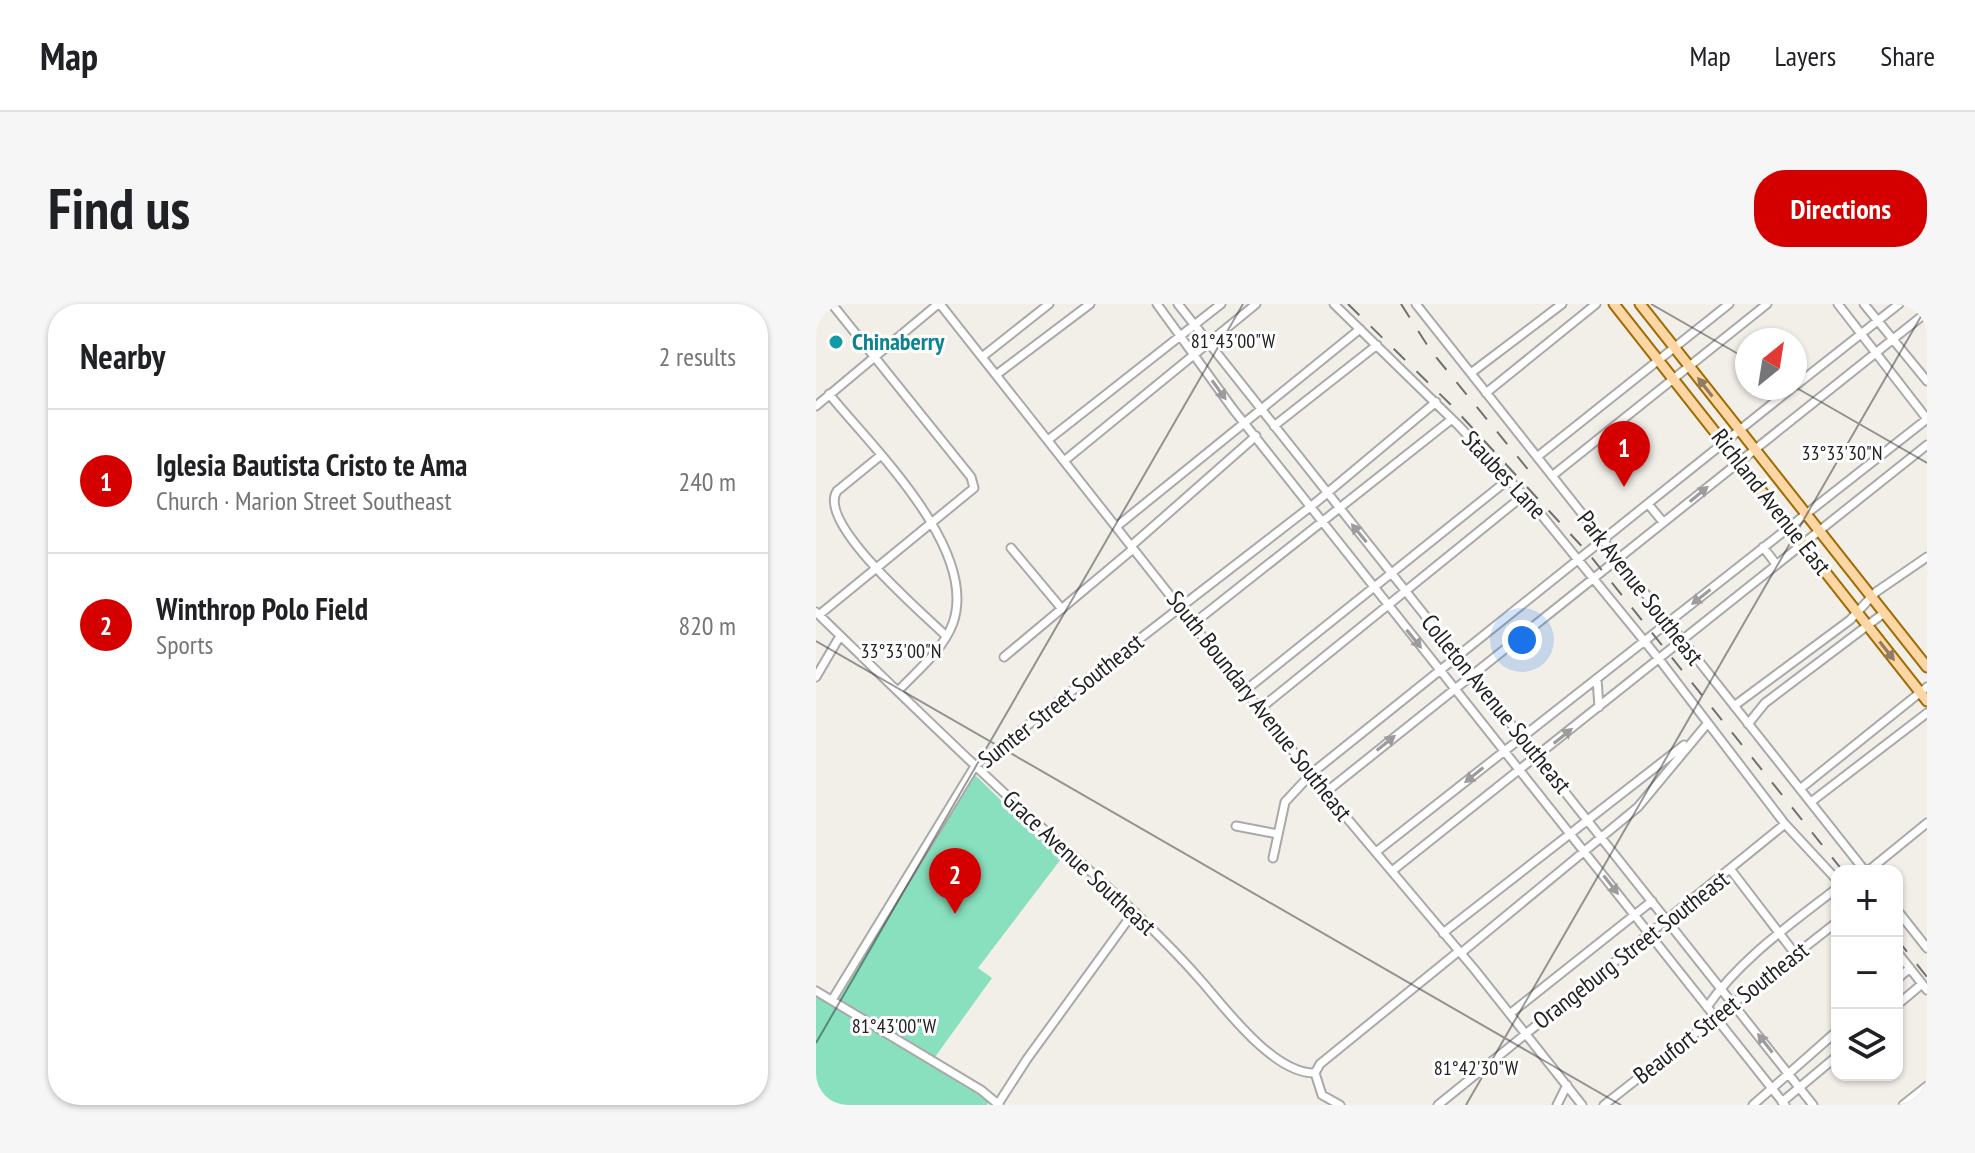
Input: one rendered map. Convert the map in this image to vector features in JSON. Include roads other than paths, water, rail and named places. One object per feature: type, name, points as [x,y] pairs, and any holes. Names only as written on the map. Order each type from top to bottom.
[{"type":"main road","name":"Richland Avenue East","points":[[1614,304],[1925,694]]},
{"type":"main road","name":"Richland Avenue East","points":[[1640,304],[1927,667]]},
{"type":"street","points":[[818,614],[972,493],[974,486],[942,439],[832,304]]},
{"type":"street","points":[[816,406],[939,304]]},
{"type":"street","name":"South Boundary Avenue Southeast","points":[[939,304],[1326,792],[1511,1013],[1582,1105]]},
{"type":"street","points":[[982,357],[1049,304]]},
{"type":"street","points":[[996,375],[1090,304]]},
{"type":"street","name":"Colleton Avenue Southeast","points":[[1157,304],[1245,423],[1388,606],[1783,1103]]},
{"type":"street","name":"Colleton Avenue Southeast","points":[[1178,304],[1813,1105]]},
{"type":"street","points":[[1048,440],[1221,304]]},
{"type":"street","points":[[1064,461],[1256,304]]},
{"type":"street","name":"Staubes Lane","points":[[1334,304],[1436,402],[1524,495],[1659,659]]},
{"type":"street","points":[[1471,373],[1562,304]]},
{"type":"street","points":[[1486,393],[1596,304]]},
{"type":"street","points":[[1537,457],[1729,304]]},
{"type":"street","points":[[1552,476],[1767,304]]},
{"type":"street","points":[[1376,852],[1927,419],[1838,304]]},
{"type":"street","points":[[1864,304],[1927,381]]},
{"type":"street","points":[[1807,377],[1899,304]]},
{"type":"street","name":"Park Avenue Southeast","points":[[1421,306],[1486,393],[1861,865]]},
{"type":"street","points":[[1326,792],[1927,312]]},
{"type":"street","points":[[1116,527],[1360,329]]},
{"type":"street","points":[[1274,426],[1377,345]]},
{"type":"street","points":[[829,394],[934,524],[947,551],[955,586],[955,613],[946,636],[899,690]]},
{"type":"street","points":[[1273,858],[1285,802],[1312,773],[1777,400]]},
{"type":"street","name":"Sumter Street Southeast","points":[[832,1000],[975,766],[1311,506],[1436,402]]},
{"type":"street","points":[[1194,623],[1341,510],[1452,419]]},
{"type":"street","points":[[1004,657],[1256,436]]},
{"type":"street","points":[[1392,871],[1927,445]]},
{"type":"street","points":[[880,456],[837,491],[832,501],[838,525],[946,636]]},
{"type":"street","points":[[1247,689],[1509,479]]},
{"type":"street","points":[[1261,708],[1524,495]]},
{"type":"street","points":[[1649,505],[1663,522]]},
{"type":"street","points":[[1763,547],[1776,564]]},
{"type":"street","points":[[1011,548],[1062,609]]},
{"type":"street","points":[[1734,706],[1833,632],[1871,596],[1927,557]]},
{"type":"street","points":[[1748,724],[1765,703],[1884,613]]},
{"type":"street","name":"Grace Avenue Southeast","points":[[818,614],[1133,913],[1263,1048],[1293,1068],[1315,1073]]},
{"type":"street","points":[[1833,632],[1842,644]]},
{"type":"street","points":[[816,677],[840,636]]},
{"type":"street","name":"Park Avenue Southeast","points":[[1659,659],[1785,824],[1831,874]]},
{"type":"street","points":[[1597,679],[1599,707]]},
{"type":"street","points":[[1800,789],[1925,694]]},
{"type":"street","points":[[1811,802],[1927,713]]},
{"type":"street","points":[[1443,933],[1589,821],[1707,724]]},
{"type":"street","points":[[1340,1105],[1322,1095],[1315,1073],[1320,1064],[1604,838],[1661,782],[1692,738]]},
{"type":"street","points":[[1874,865],[1927,823]]},
{"type":"street","name":"Orangeburg Street Southeast","points":[[1438,1105],[1669,922],[1785,824]]},
{"type":"street","points":[[1236,826],[1278,834]]},
{"type":"street","points":[[1731,870],[1796,955]]},
{"type":"street","name":"Beaufort Street Southeast","points":[[1707,1007],[1721,987],[1781,932],[1831,893]]},
{"type":"street","name":"Orangeburg Street Southeast","points":[[1511,1013],[1652,901]]},
{"type":"street","points":[[816,991],[999,1105],[1133,913]]},
{"type":"street","points":[[1903,918],[1927,948]]},
{"type":"street","name":"Beaufort Street Southeast","points":[[1604,1105],[1831,927]]},
{"type":"street","points":[[1903,959],[1925,987],[1903,1001]]},
{"type":"street","points":[[1903,974],[1910,968]]},
{"type":"street","points":[[1753,1105],[1831,1036]]},
{"type":"street","points":[[1783,1103],[1796,1088],[1800,1089],[1831,1061]]},
{"type":"street","points":[[1557,1105],[1567,1085]]},
{"type":"street","points":[[1903,1105],[1927,1086]]},
{"type":"street","points":[[1917,1094],[1925,1105]]},
{"type":"street","points":[[1317,1105],[1322,1095]]},
{"type":"railway","points":[[1348,304],[1451,405],[1588,553],[1838,865]]},
{"type":"railway","points":[[1401,304],[1431,351],[1535,478]]},
{"type":"railway","points":[[1903,947],[1927,977]]},
{"type":"place","name":"Chinaberry","points":[[836,342]]},
{"type":"place","name":"Iglesia Bautista Cristo te Ama","points":[[1624,487]]},
{"type":"place","name":"Winthrop Polo Field","points":[[955,914]]}]
